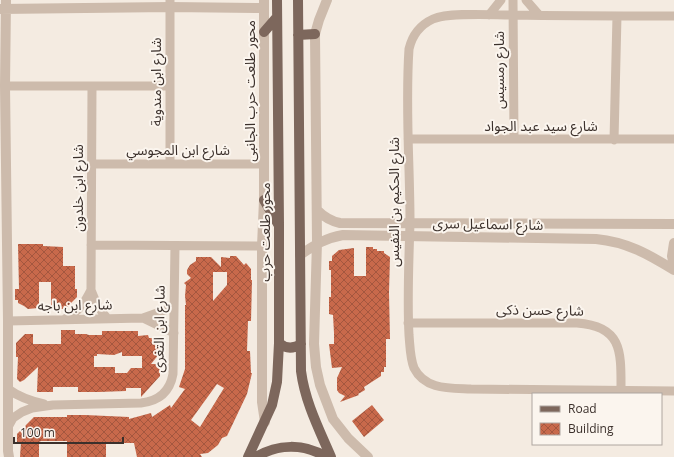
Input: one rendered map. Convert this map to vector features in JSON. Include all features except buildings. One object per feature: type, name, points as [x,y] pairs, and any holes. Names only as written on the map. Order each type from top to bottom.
[{"type":"main road","name":"محور طلعت حرب","points":[[248,457],[272,405],[278,382],[279,225],[277,0]]},
{"type":"main road","points":[[298,0],[301,371],[303,388],[310,409],[331,457]]},
{"type":"main road","points":[[264,32],[276,17]]},
{"type":"main road","points":[[298,35],[316,34]]},
{"type":"main road","points":[[264,200],[279,225]]},
{"type":"main road","points":[[279,343],[283,346],[292,348],[301,344]]},
{"type":"main road","points":[[256,457],[272,449],[288,446],[304,448],[320,453],[326,457]]},
{"type":"street","points":[[327,0],[319,20],[316,34],[317,242],[314,344],[316,367],[320,385],[333,419],[348,438],[368,457]]},
{"type":"street","points":[[489,15],[501,0]]},
{"type":"street","name":"شارع رمسيس","points":[[513,0],[514,140]]},
{"type":"street","points":[[526,0],[539,15]]},
{"type":"street","name":"شارع ابن مندوية","points":[[170,4],[170,164]]},
{"type":"street","points":[[6,453],[8,428],[8,321],[3,245],[5,86],[4,6],[264,4]]},
{"type":"street","name":"محور طلعت حرب الجانبى","points":[[264,4],[262,402],[265,422]]},
{"type":"street","name":"شارع الحكيم بن النفيس","points":[[674,16],[489,15],[444,16],[433,19],[423,25],[415,33],[411,40],[409,49],[408,140],[410,223],[408,323],[410,352],[414,368],[421,377],[429,384],[438,387],[471,389],[674,391]]},
{"type":"street","points":[[614,140],[617,16]]},
{"type":"street","points":[[5,86],[170,86]]},
{"type":"street","name":"شارع ابن خلدون","points":[[92,86],[91,290],[100,312],[107,318]]},
{"type":"street","name":"شارع سيد عبد الجواد","points":[[408,140],[674,139]]},
{"type":"street","name":"شارع ابن المجوسي","points":[[92,164],[264,164]]},
{"type":"street","name":"شارع اسماعيل سرى","points":[[317,210],[325,218],[340,223],[674,224]]},
{"type":"street","name":"شارع اسماعيل سرى","points":[[300,255],[317,242],[334,236],[343,235],[596,239],[611,240],[626,244],[645,252],[674,270]]},
{"type":"street","points":[[674,243],[672,256],[674,266]]},
{"type":"street","points":[[91,246],[262,246]]},
{"type":"street","name":"شارع ابن التغرى","points":[[8,428],[14,418],[22,412],[32,408],[53,405],[141,403],[160,397],[172,380],[175,246]]},
{"type":"street","points":[[65,319],[77,312],[91,290]]},
{"type":"street","name":"شارع ابن باجه","points":[[8,321],[143,318],[174,307]]},
{"type":"street","name":"شارع ابن باجه","points":[[143,318],[174,332]]},
{"type":"street","name":"شارع حسن ذكى","points":[[408,323],[577,323],[598,326],[606,331],[619,348],[621,360],[621,390]]},
{"type":"street","name":"شارع ابن التغرى","points":[[8,389],[32,402],[53,405]]}]
